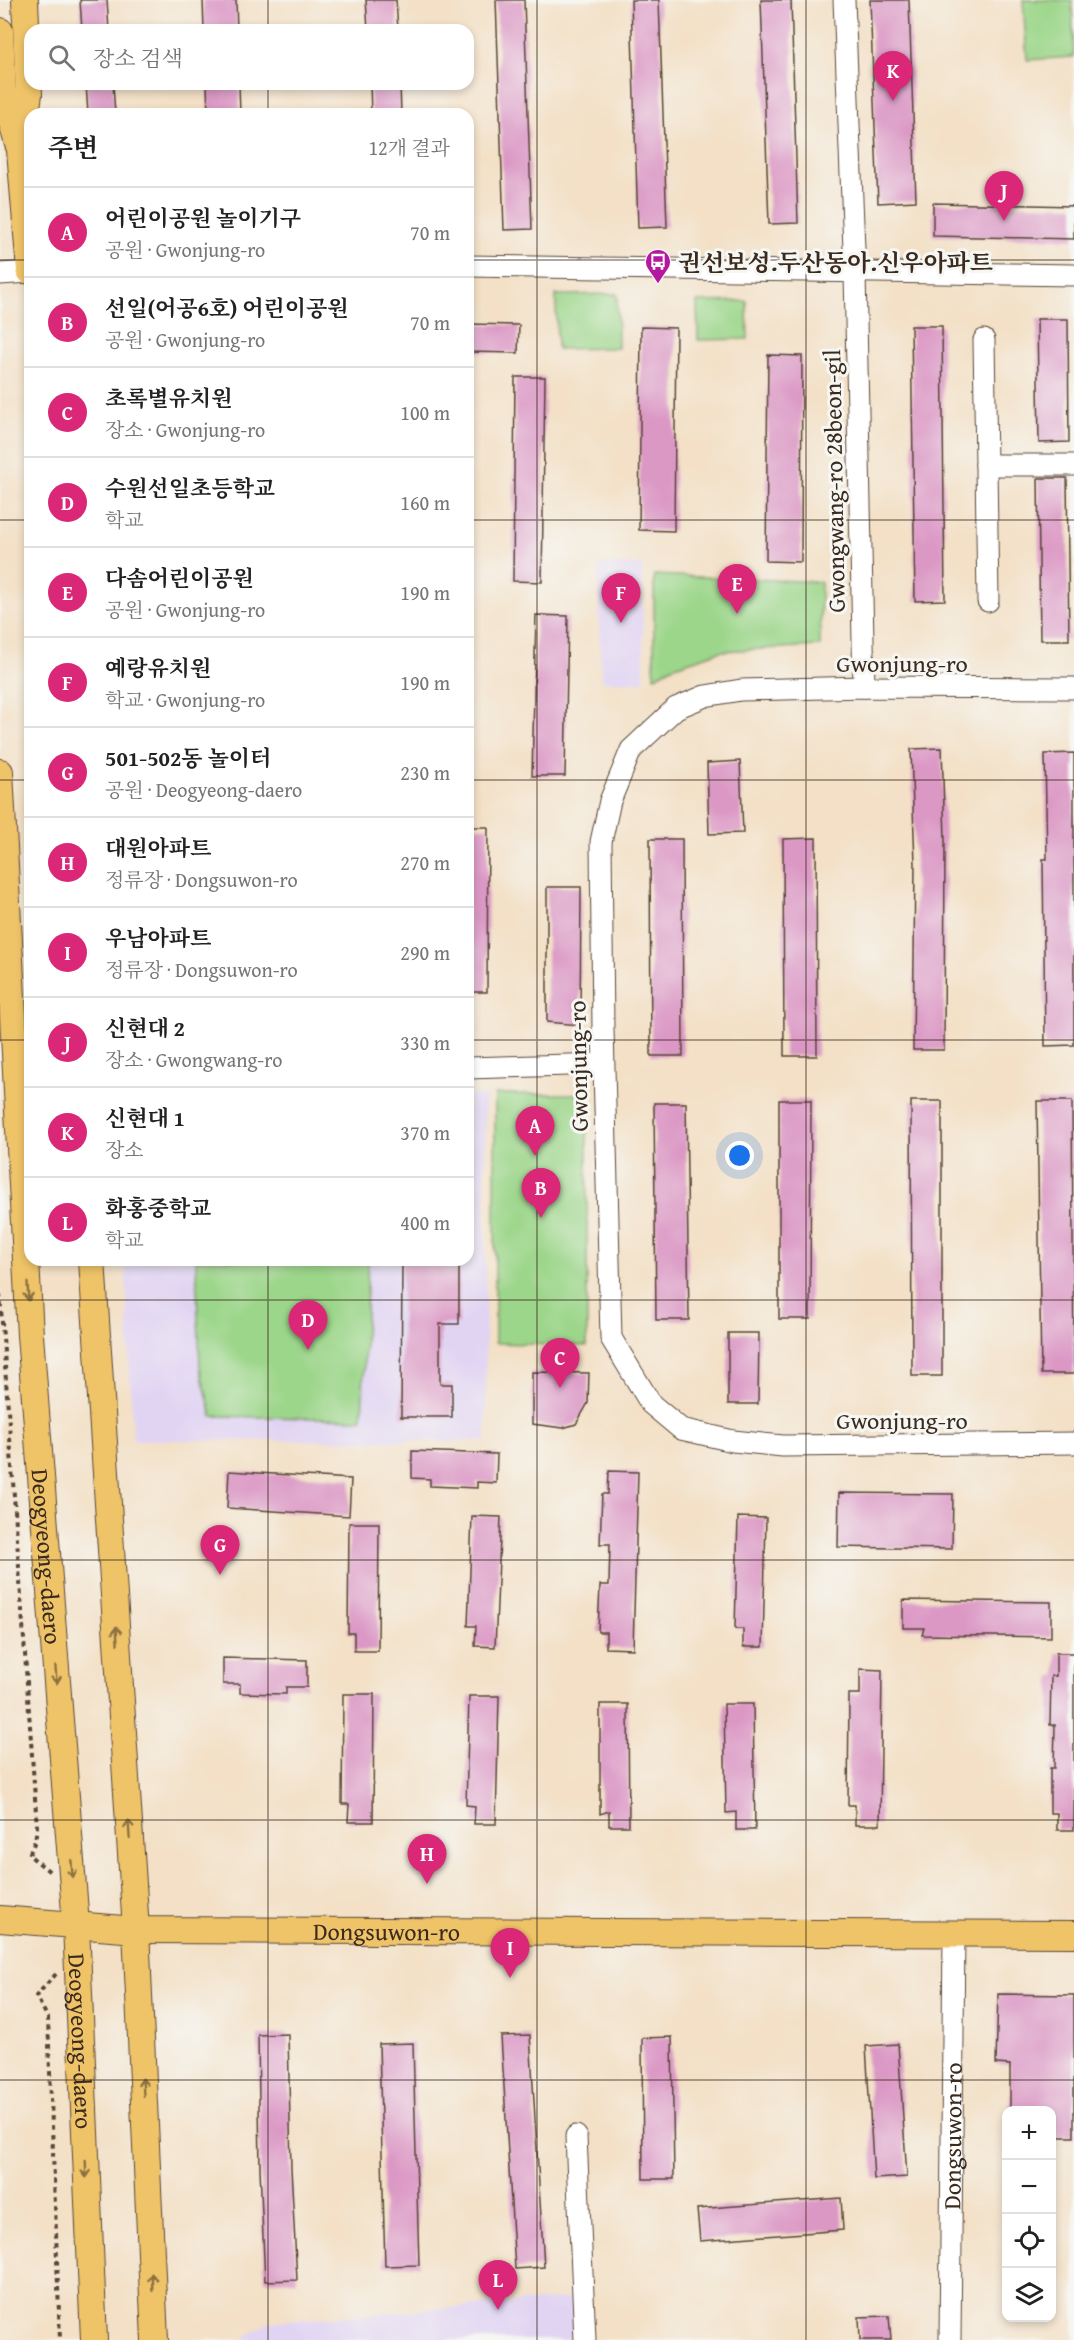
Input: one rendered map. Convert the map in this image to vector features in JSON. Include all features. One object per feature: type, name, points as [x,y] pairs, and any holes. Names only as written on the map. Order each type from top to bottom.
[{"type":"main road","points":[[25,0],[26,24]]},
{"type":"main road","points":[[0,31],[3,92],[20,150],[24,198]]},
{"type":"main road","points":[[27,108],[29,90]]},
{"type":"main road","points":[[20,150],[24,125]]},
{"type":"main road","name":"Deogyeong-daero","points":[[0,772],[24,1222]]},
{"type":"main road","name":"Deogyeong-daero","points":[[26,1266],[76,1925],[94,2340]]},
{"type":"main road","points":[[92,1266],[136,1930],[155,2340]]},
{"type":"main road","name":"Dongsuwon-ro","points":[[0,1919],[136,1930],[1074,1934]]},
{"type":"street","name":"Gwongwang-ro 28beon-gil","points":[[844,0],[855,274],[864,687]]},
{"type":"street","points":[[474,266],[1074,276]]},
{"type":"street","points":[[0,274],[24,272]]},
{"type":"street","points":[[984,340],[988,601]]},
{"type":"street","points":[[986,465],[1074,465]]},
{"type":"street","name":"Gwonjung-ro","points":[[1074,688],[864,687],[741,690],[705,696],[676,708],[631,750],[610,801],[601,842],[603,1064],[611,1338],[651,1404],[681,1429],[733,1441],[783,1446],[1074,1443]]},
{"type":"street","points":[[474,1068],[603,1064]]},
{"type":"street","name":"Dongsuwon-ro","points":[[950,2340],[954,1933]]},
{"type":"street","points":[[576,2136],[585,2340]]},
{"type":"path","points":[[0,1294],[37,1827],[35,1841],[29,1855],[54,1876]]},
{"type":"path","points":[[56,1974],[36,1996],[48,2018],[60,2340]]},
{"type":"shaded area","points":[[598,564],[642,565],[644,682],[601,681]]},
{"type":"shaded area","points":[[474,1095],[485,1095],[486,1441],[133,1440],[125,1266],[474,1266]]},
{"type":"shaded area","points":[[575,2298],[576,2340],[242,2340],[269,2322]]},
{"type":"green space","points":[[1023,0],[1072,0],[1074,57],[1027,60]]},
{"type":"green space","points":[[617,294],[618,348],[557,349],[556,295]]},
{"type":"green space","points":[[747,301],[748,339],[698,340],[697,302]]},
{"type":"green space","points":[[654,575],[821,582],[820,646],[721,651],[672,667],[654,677]]},
{"type":"green space","points":[[495,1094],[587,1094],[587,1346],[495,1343]]},
{"type":"green space","points":[[196,1266],[368,1266],[362,1419],[212,1416],[200,1368]]},
{"type":"building","points":[[80,0],[107,0],[109,24],[82,24]]},
{"type":"building","points":[[203,0],[236,0],[237,24],[204,24]]},
{"type":"building","points":[[366,0],[396,0],[398,24],[368,24]]},
{"type":"building","points":[[496,0],[524,0],[532,229],[504,230]]},
{"type":"building","points":[[631,0],[659,0],[667,227],[638,228]]},
{"type":"building","points":[[761,0],[791,0],[798,223],[769,224]]},
{"type":"building","points":[[870,0],[909,0],[916,201],[878,203]]},
{"type":"building","points":[[86,90],[113,90],[115,108],[88,108]]},
{"type":"building","points":[[207,90],[239,90],[240,108],[208,108]]},
{"type":"building","points":[[370,90],[400,90],[401,108],[371,108]]},
{"type":"building","points":[[933,203],[1074,206],[1074,239],[933,236]]},
{"type":"building","points":[[1037,319],[1068,319],[1069,442],[1039,443]]},
{"type":"building","points":[[474,324],[519,325],[518,353],[474,352]]},
{"type":"building","points":[[911,326],[942,326],[945,600],[915,601]]},
{"type":"building","points":[[641,327],[676,328],[674,531],[639,530]]},
{"type":"building","points":[[768,355],[802,356],[801,562],[766,561]]},
{"type":"building","points":[[515,377],[545,377],[542,582],[513,581]]},
{"type":"building","points":[[1038,478],[1067,478],[1069,640],[1040,640]]},
{"type":"building","points":[[536,615],[568,616],[565,776],[532,776]]},
{"type":"building","points":[[942,748],[945,839],[944,1050],[913,1050],[915,864],[911,749]]},
{"type":"building","points":[[1074,753],[1074,1045],[1045,1046],[1043,859],[1047,859],[1045,754]]},
{"type":"building","points":[[740,761],[743,833],[709,834],[707,763]]},
{"type":"building","points":[[474,827],[488,827],[487,992],[474,992]]},
{"type":"building","points":[[816,838],[817,1056],[784,1056],[783,839]]},
{"type":"building","points":[[650,839],[682,839],[683,1056],[651,1056]]},
{"type":"building","points":[[547,887],[581,887],[580,1025],[547,1022]]},
{"type":"building","points":[[779,1100],[811,1100],[810,1319],[779,1319]]},
{"type":"building","points":[[911,1101],[942,1101],[942,1376],[912,1376]]},
{"type":"building","points":[[1037,1101],[1072,1101],[1074,1374],[1041,1374]]},
{"type":"building","points":[[654,1103],[686,1103],[689,1320],[656,1320]]},
{"type":"building","points":[[402,1266],[459,1266],[459,1324],[440,1324],[440,1384],[452,1384],[452,1417],[401,1417]]},
{"type":"building","points":[[728,1333],[759,1333],[758,1404],[728,1404]]},
{"type":"building","points":[[532,1372],[589,1373],[588,1403],[576,1424],[563,1428],[532,1424]]},
{"type":"building","points":[[412,1451],[497,1454],[496,1483],[477,1482],[477,1488],[430,1486],[430,1479],[412,1478]]},
{"type":"building","points":[[229,1471],[351,1479],[349,1516],[227,1508]]},
{"type":"building","points":[[609,1471],[638,1472],[633,1649],[606,1648],[606,1632],[598,1632],[600,1585],[609,1585],[610,1544],[600,1544],[602,1494],[608,1494]]},
{"type":"building","points":[[839,1493],[953,1494],[952,1549],[838,1547]]},
{"type":"building","points":[[472,1516],[501,1517],[495,1647],[475,1646],[476,1626],[468,1626]]},
{"type":"building","points":[[738,1517],[766,1518],[763,1647],[743,1647],[743,1629],[735,1629]]},
{"type":"building","points":[[349,1523],[379,1523],[378,1651],[354,1651],[354,1633],[348,1633]]},
{"type":"building","points":[[903,1600],[1051,1602],[1051,1637],[922,1635],[924,1628],[903,1628]]},
{"type":"building","points":[[1056,1653],[1074,1653],[1074,1830],[1057,1830],[1057,1813],[1050,1813],[1050,1768],[1054,1768],[1055,1725],[1050,1725],[1051,1676],[1056,1676]]},
{"type":"building","points":[[223,1658],[307,1660],[307,1687],[286,1687],[286,1694],[240,1693],[240,1684],[223,1684]]},
{"type":"building","points":[[860,1669],[882,1670],[880,1825],[855,1825],[855,1805],[848,1805],[849,1694],[860,1694]]},
{"type":"building","points":[[343,1694],[374,1694],[373,1822],[348,1822],[349,1804],[342,1804]]},
{"type":"building","points":[[469,1696],[499,1696],[496,1824],[474,1824],[475,1806],[466,1805]]},
{"type":"building","points":[[600,1704],[628,1704],[629,1826],[609,1826],[609,1811],[600,1814]]},
{"type":"building","points":[[724,1704],[753,1704],[755,1830],[736,1830],[736,1812],[726,1813]]},
{"type":"building","points":[[998,1994],[1074,1995],[1074,2137],[1056,2137],[1056,2106],[1010,2106],[1010,2065],[996,2064]]},
{"type":"building","points":[[288,2034],[291,2168],[297,2280],[265,2281],[260,2169],[258,2035]]},
{"type":"building","points":[[530,2035],[544,2267],[515,2269],[501,2036]]},
{"type":"building","points":[[672,2037],[674,2179],[643,2179],[642,2038]]},
{"type":"building","points":[[413,2043],[419,2265],[385,2266],[379,2044]]},
{"type":"building","points":[[898,2044],[907,2177],[874,2179],[866,2046]]},
{"type":"building","points":[[841,2198],[843,2230],[700,2241],[697,2209]]},
{"type":"building","points":[[889,2316],[891,2340],[860,2340],[859,2317]]},
{"type":"place","name":"신현대 1","points":[[893,101]]},
{"type":"place","name":"신현대 2","points":[[1004,221]]},
{"type":"place","name":"권선보성.두산동아.신우아파트","points":[[658,285]]},
{"type":"place","name":"다솜어린이공원","points":[[737,614]]},
{"type":"place","name":"예랑유치원","points":[[621,623]]},
{"type":"place","name":"어린이공원 놀이기구","points":[[535,1156]]},
{"type":"place","name":"선일(어공6호) 어린이공원","points":[[541,1218]]},
{"type":"place","name":"수원선일초등학교","points":[[308,1350]]},
{"type":"place","name":"초록별유치원","points":[[560,1388]]},
{"type":"place","name":"501-502동 놀이터","points":[[220,1575]]},
{"type":"place","name":"대원아파트","points":[[427,1884]]},
{"type":"place","name":"우남아파트","points":[[510,1978]]},
{"type":"place","name":"화홍중학교","points":[[498,2310]]}]
